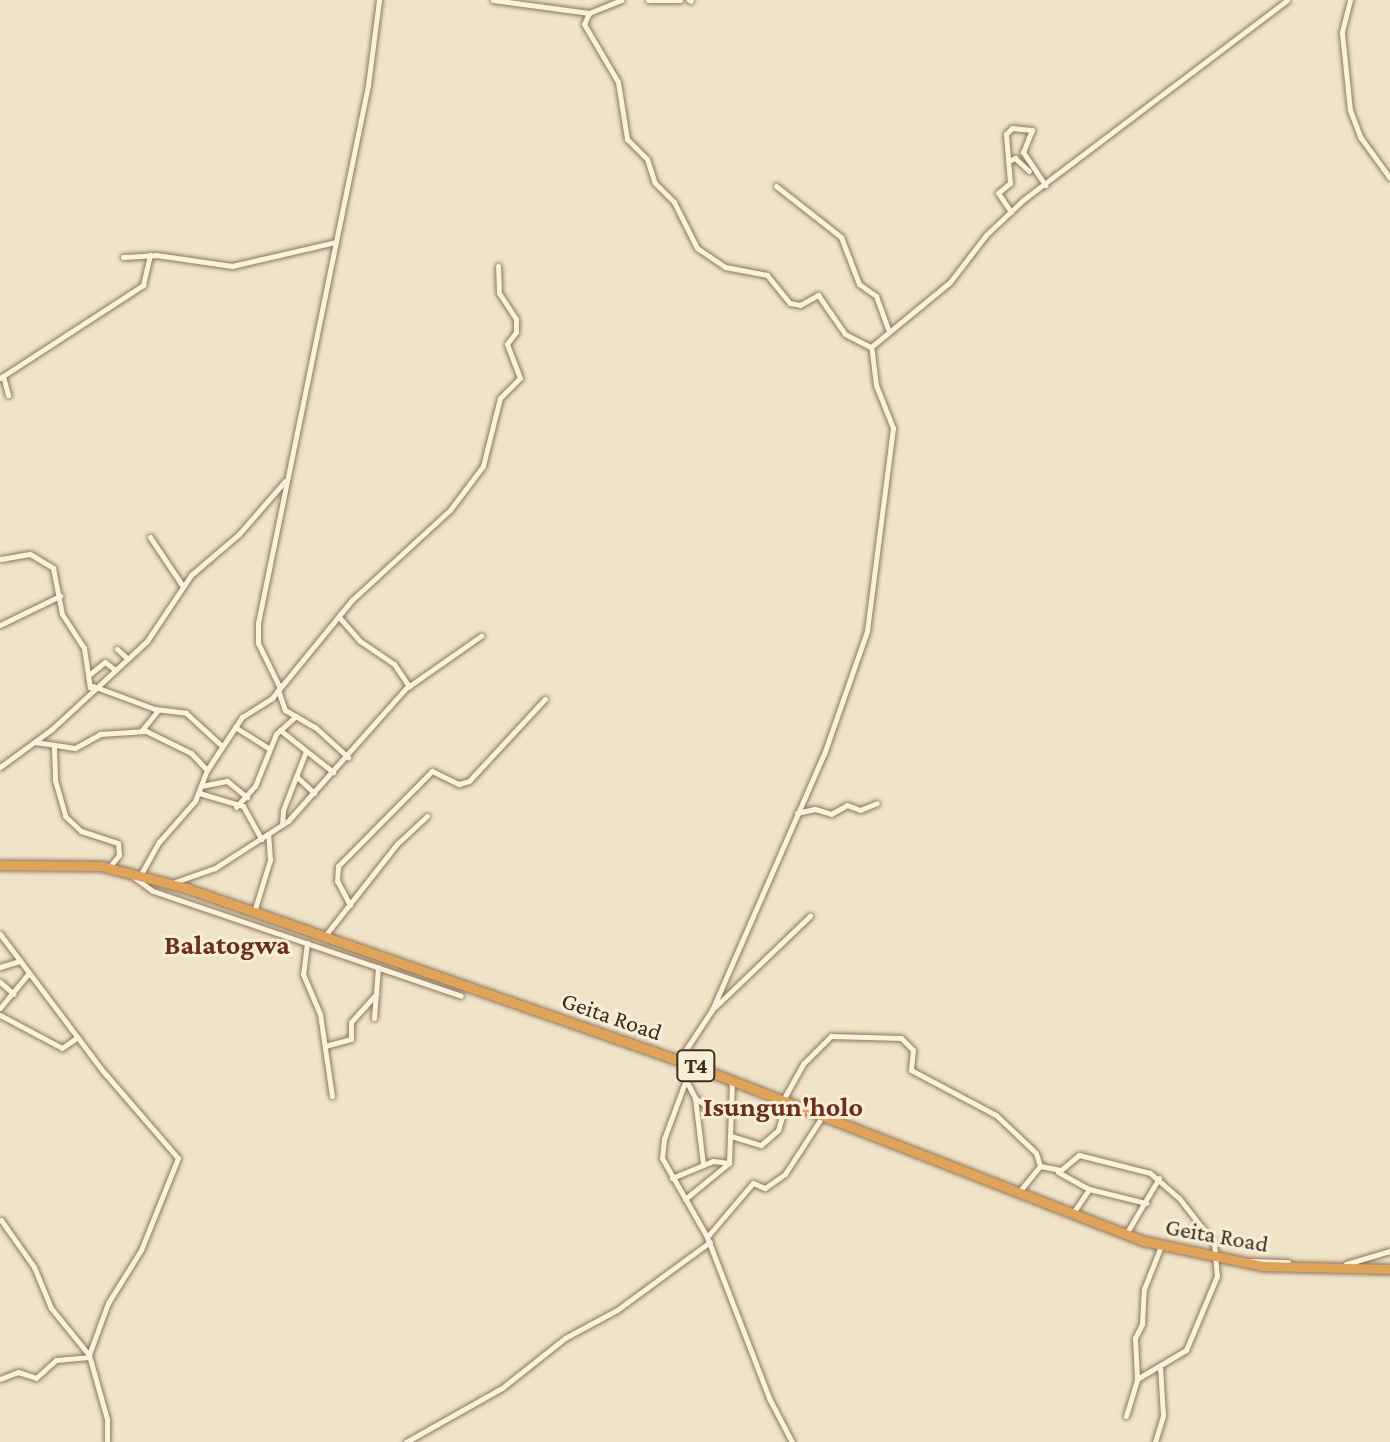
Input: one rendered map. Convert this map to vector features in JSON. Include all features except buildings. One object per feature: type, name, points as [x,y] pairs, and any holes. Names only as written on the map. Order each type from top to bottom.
[{"type":"highway","name":"Geita Road","points":[[0,865],[109,867],[166,882],[692,1065],[1161,1246],[1242,1263],[1390,1269]]},
{"type":"street","points":[[348,757],[285,710],[257,635],[368,85],[379,0]]},
{"type":"street","points":[[493,0],[589,13],[621,0]]},
{"type":"street","points":[[648,0],[680,0]]},
{"type":"street","points":[[871,347],[888,329],[950,282],[1011,212],[1287,0]]},
{"type":"street","points":[[1350,0],[1342,36],[1350,110],[1361,138],[1390,178]]},
{"type":"street","points":[[589,13],[584,24],[618,82],[627,139],[647,159],[655,183],[674,202],[697,248],[728,269],[767,275],[779,284],[786,302],[800,305],[818,295],[845,334],[871,347]]},
{"type":"street","points":[[1011,212],[998,193],[1010,183],[1008,132],[1032,128],[1023,152],[1038,178]]},
{"type":"street","points":[[1007,162],[1015,158],[1048,183]]},
{"type":"street","points":[[776,186],[841,237],[859,284],[878,298],[888,329]]},
{"type":"street","points":[[123,257],[150,255],[232,266],[336,242]]},
{"type":"street","points":[[8,395],[2,377],[143,285],[150,255]]},
{"type":"street","points":[[141,874],[159,842],[199,793],[207,770],[235,727],[278,688],[339,617],[455,505],[483,466],[500,398],[520,378],[507,344],[516,332],[516,319],[499,293],[498,266]]},
{"type":"street","points":[[679,1061],[712,1010],[841,713],[873,598],[893,428],[876,385],[871,347]]},
{"type":"street","points":[[0,767],[35,742],[163,623],[183,586],[287,479]]},
{"type":"street","points":[[150,537],[183,586]]},
{"type":"street","points":[[1,559],[15,554],[46,559],[60,596],[65,621],[84,648],[92,687]]},
{"type":"street","points":[[0,625],[60,596]]},
{"type":"street","points":[[339,617],[360,641],[394,664],[409,686]]},
{"type":"street","points":[[166,882],[197,877],[282,825],[348,757],[409,686],[481,636]]},
{"type":"street","points":[[117,649],[127,657]]},
{"type":"street","points":[[89,675],[105,662],[114,669]]},
{"type":"street","points":[[92,687],[158,710],[188,713],[222,746]]},
{"type":"street","points":[[350,905],[337,881],[338,866],[432,771],[459,784],[469,781],[545,699]]},
{"type":"street","points":[[141,731],[158,710]]},
{"type":"street","points":[[236,807],[247,797],[280,730],[296,716]]},
{"type":"street","points":[[235,727],[270,749]]},
{"type":"street","points":[[280,730],[333,772]]},
{"type":"street","points":[[35,742],[54,748],[75,748],[100,734],[141,731],[191,753],[207,770]]},
{"type":"street","points":[[54,748],[55,780],[65,816],[81,831],[118,843],[119,855],[109,867]]},
{"type":"street","points":[[282,825],[306,751]]},
{"type":"street","points":[[296,776],[314,793]]},
{"type":"street","points":[[201,786],[227,781],[247,797]]},
{"type":"street","points":[[199,793],[236,807],[243,806],[261,839]]},
{"type":"street","points":[[796,813],[815,809],[829,814],[847,805],[860,810],[877,803]]},
{"type":"street","points":[[324,937],[397,844],[427,816]]},
{"type":"street","points":[[253,912],[270,860],[268,834]]},
{"type":"street","points":[[124,870],[153,891],[461,996]]},
{"type":"street","points":[[712,1010],[810,916]]},
{"type":"street","points":[[0,934],[78,1037],[178,1158],[151,1229],[108,1303],[89,1356]]},
{"type":"street","points":[[307,943],[303,974],[320,1014],[332,1096]]},
{"type":"street","points":[[0,967],[20,961]]},
{"type":"street","points":[[374,1018],[378,967]]},
{"type":"street","points":[[0,1008],[29,973]]},
{"type":"street","points":[[0,982],[14,994]]},
{"type":"street","points":[[325,1046],[351,1039],[351,1022],[376,994]]},
{"type":"street","points":[[0,1015],[62,1048],[78,1037]]},
{"type":"street","points":[[731,1136],[761,1145],[778,1130],[785,1101],[803,1064],[831,1036],[878,1041],[897,1037],[912,1047],[911,1070],[996,1115],[1036,1153],[1040,1166]]},
{"type":"street","points":[[692,1065],[662,1145],[672,1178],[709,1239],[769,1398],[792,1442]]},
{"type":"street","points":[[685,1199],[729,1163],[732,1080]]},
{"type":"street","points":[[687,1084],[695,1098],[703,1164]]},
{"type":"street","points":[[695,1098],[713,1110],[729,1110]]},
{"type":"street","points":[[406,1442],[502,1388],[565,1338],[617,1310],[709,1239],[753,1183],[765,1188],[785,1174],[823,1116]]},
{"type":"street","points":[[1040,1166],[1063,1170],[1079,1155],[1159,1178],[1211,1238],[1217,1276],[1187,1348],[1137,1379]]},
{"type":"street","points":[[672,1178],[703,1164],[729,1163]]},
{"type":"street","points":[[1018,1192],[1040,1166]]},
{"type":"street","points":[[1053,1169],[1089,1189],[1146,1203]]},
{"type":"street","points":[[1125,1234],[1159,1178]]},
{"type":"street","points":[[1072,1213],[1081,1208],[1089,1189]]},
{"type":"street","points":[[1,1220],[34,1267],[51,1308],[89,1356],[107,1419],[107,1442]]},
{"type":"street","points":[[1126,1416],[1137,1379],[1135,1338],[1142,1324],[1144,1289],[1161,1246]]},
{"type":"street","points":[[1242,1263],[1348,1264],[1390,1251]]},
{"type":"street","points":[[0,1379],[18,1372],[36,1378],[56,1360],[89,1356]]},
{"type":"street","points":[[1155,1442],[1163,1415],[1160,1366]]},
{"type":"district","name":"Balatogwa","points":[[227,945]]},
{"type":"district","name":"Isungun'holo","points":[[783,1107]]}]
